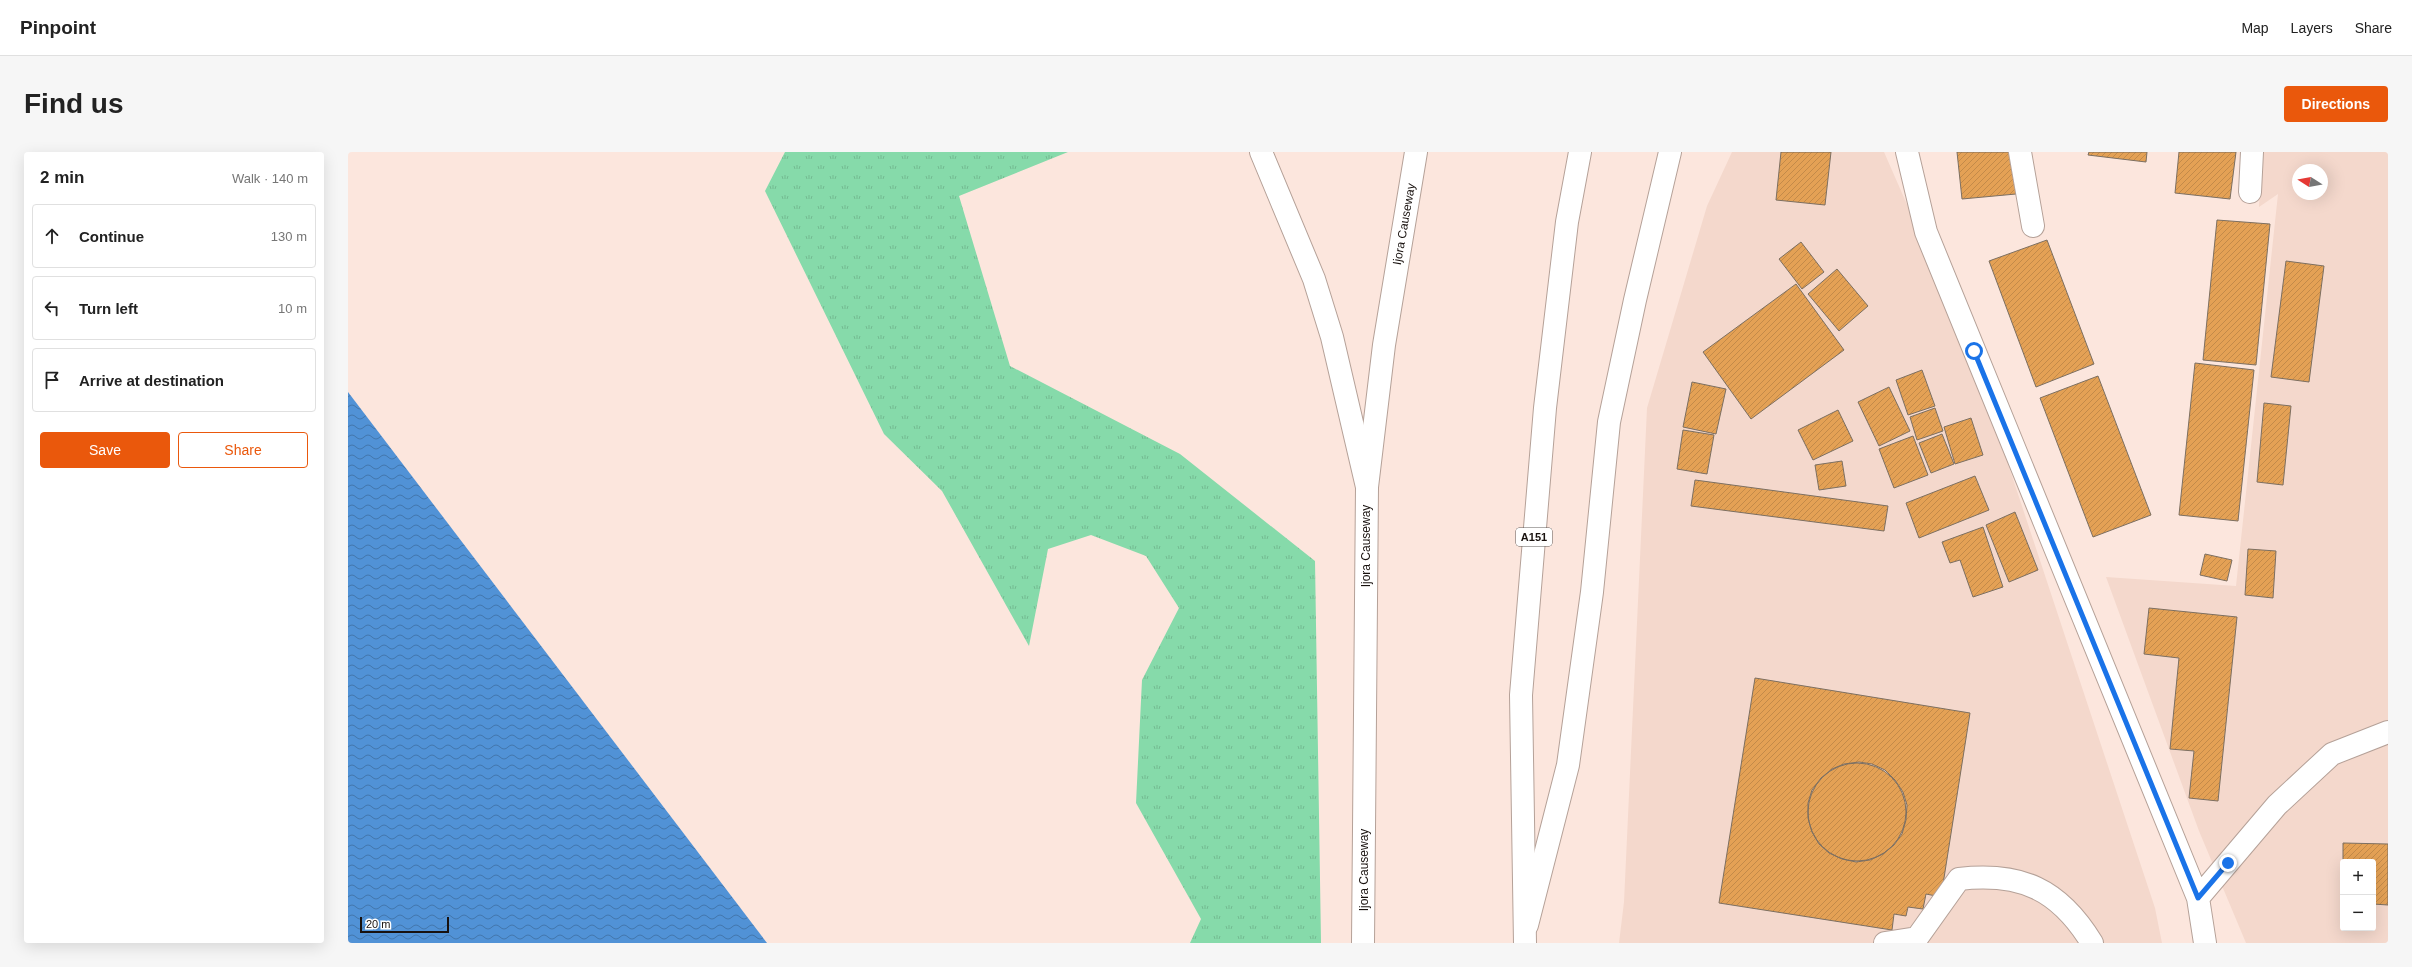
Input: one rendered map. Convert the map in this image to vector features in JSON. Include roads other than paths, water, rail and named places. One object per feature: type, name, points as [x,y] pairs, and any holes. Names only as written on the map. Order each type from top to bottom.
[{"type":"main road","points":[[1261,152],[1314,279],[1332,337],[1367,487]]},
{"type":"main road","name":"Ijora Causeway","points":[[1363,943],[1367,487],[1384,344],[1416,152]]},
{"type":"main road","name":"A151","points":[[1526,934],[1521,695],[1545,408],[1567,222],[1580,152]]},
{"type":"main road","points":[[1526,934],[1568,765],[1592,592],[1609,422],[1635,300],[1670,152]]},
{"type":"main road","points":[[1907,152],[1926,232],[2198,898],[2205,943]]},
{"type":"main road","points":[[2020,152],[2033,226]]},
{"type":"main road","points":[[2250,192],[2252,152]]},
{"type":"main road","points":[[2198,898],[2277,805],[2332,754],[2388,732]]},
{"type":"main road","points":[[1885,943],[1917,938],[1959,878],[1988,876],[2018,880],[2057,900],[2083,928],[2092,943]]},
{"type":"water","points":[[348,392],[767,943],[348,943]]}]
